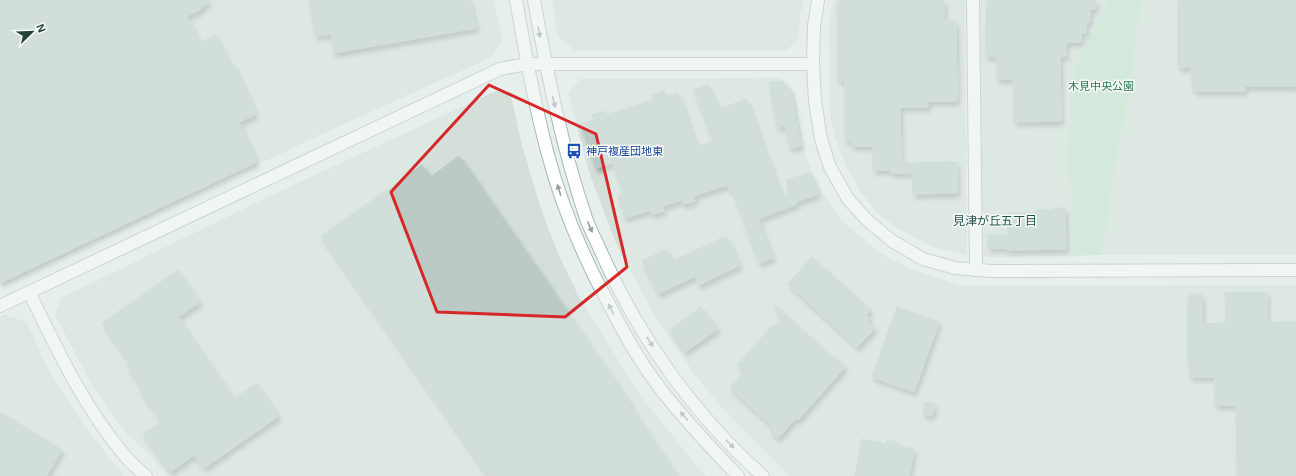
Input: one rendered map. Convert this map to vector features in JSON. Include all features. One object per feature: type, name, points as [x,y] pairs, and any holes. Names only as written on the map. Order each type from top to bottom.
[{"type":"street","points":[[516,0],[527,64],[547,152],[571,224],[596,281],[623,332],[655,382],[703,440],[738,476]]},
{"type":"street","points":[[534,0],[545,64],[566,152],[587,219],[611,274],[638,325],[671,374],[715,429],[763,476]]},
{"type":"street","points":[[818,0],[814,26],[813,64],[815,101],[821,139],[830,167],[848,199],[867,220],[892,241],[923,259],[955,268],[991,271],[1296,270]]},
{"type":"street","points":[[974,0],[976,270]]},
{"type":"street","points":[[0,306],[500,69],[527,64],[813,64]]},
{"type":"street","points":[[29,292],[62,360],[92,411],[126,458],[146,476]]},
{"type":"highlighted area","points":[[489,85],[596,134],[627,267],[565,317],[437,312],[391,192]]},
{"type":"shaded area","points":[[0,0],[494,0],[502,41],[490,58],[333,129],[0,287]]},
{"type":"shaded area","points":[[552,0],[804,0],[800,14],[799,38],[787,50],[574,50],[558,37]]},
{"type":"shaded area","points":[[834,0],[965,0],[967,255],[932,247],[897,228],[878,213],[862,194],[845,164],[835,136],[830,115],[829,26],[831,8]]},
{"type":"shaded area","points":[[980,0],[1109,0],[1083,49],[1074,70],[1070,89],[1068,167],[1074,240],[1069,256],[982,257]]},
{"type":"shaded area","points":[[1142,0],[1296,0],[1296,255],[1102,255],[1116,158],[1131,88],[1139,10]]},
{"type":"shaded area","points":[[781,78],[794,91],[803,144],[808,163],[820,188],[843,221],[877,251],[906,267],[960,286],[1296,285],[1296,476],[789,476],[730,417],[695,375],[652,311],[616,243],[590,175],[568,93],[580,79]]},
{"type":"shaded area","points":[[498,90],[511,96],[522,145],[540,206],[557,251],[578,295],[640,395],[696,465],[707,476],[169,476],[124,430],[94,389],[55,315],[61,298],[274,194]]},
{"type":"shaded area","points":[[5,315],[27,322],[44,361],[66,398],[81,421],[124,476],[0,476],[0,317]]},
{"type":"green space","name":"木見中央公園","points":[[1109,0],[1142,0],[1139,10],[1131,88],[1116,158],[1102,255],[1069,256],[1074,240],[1068,167],[1070,89],[1074,70],[1083,49]]},
{"type":"building","points":[[0,0],[210,0],[201,9],[187,16],[200,43],[216,35],[231,66],[234,65],[256,114],[239,122],[257,162],[0,283]]},
{"type":"building","points":[[309,0],[470,0],[476,28],[334,53],[331,34],[315,36]]},
{"type":"building","points":[[840,0],[944,0],[944,21],[956,21],[957,101],[928,101],[928,107],[900,107],[901,163],[957,162],[957,193],[913,194],[912,173],[891,173],[891,170],[873,170],[873,146],[852,146],[852,141],[845,141],[845,81],[838,81],[837,2],[840,2]]},
{"type":"building","points":[[987,0],[1096,0],[1096,9],[1090,9],[1090,22],[1086,22],[1086,33],[1081,33],[1081,42],[1066,42],[1066,56],[1060,56],[1061,121],[1014,122],[1013,79],[997,79],[997,57],[985,56]]},
{"type":"building","points":[[1178,0],[1296,0],[1296,86],[1245,86],[1245,91],[1194,91],[1194,87],[1192,87],[1191,67],[1178,67]]},
{"type":"building","points":[[769,82],[784,82],[784,89],[790,88],[801,146],[790,148],[785,126],[777,127]]},
{"type":"building","points":[[708,85],[718,110],[746,99],[782,197],[789,195],[787,180],[810,172],[818,194],[758,219],[773,258],[759,263],[732,190],[730,191],[727,185],[693,196],[695,201],[683,204],[682,200],[662,206],[664,211],[652,214],[651,210],[625,218],[618,196],[623,194],[613,163],[596,168],[581,124],[594,120],[592,115],[605,111],[606,115],[653,100],[652,95],[664,91],[666,97],[678,93],[696,147],[713,141],[694,90]]},
{"type":"building","points":[[459,156],[632,405],[630,406],[678,476],[488,476],[321,236],[422,165],[431,177]]},
{"type":"building","points":[[1054,208],[1065,208],[1066,249],[1007,250],[1007,248],[988,248],[988,235],[1008,235],[1008,213],[1036,213],[1036,210],[1054,210]]},
{"type":"building","points":[[726,236],[740,265],[699,285],[695,276],[658,294],[642,261],[667,249],[673,261]]},
{"type":"building","points":[[812,257],[871,310],[866,315],[871,319],[868,322],[875,328],[857,347],[788,284]]},
{"type":"building","points":[[178,270],[200,302],[178,317],[234,399],[257,383],[279,416],[204,468],[194,455],[170,472],[143,434],[162,421],[139,389],[142,387],[127,366],[131,363],[102,323]]},
{"type":"building","points":[[1225,292],[1267,292],[1267,322],[1296,322],[1296,476],[1237,476],[1236,405],[1215,405],[1215,377],[1190,377],[1190,365],[1188,365],[1189,294],[1202,294],[1202,324],[1226,323]]},
{"type":"building","points":[[774,304],[845,367],[798,420],[796,418],[778,438],[770,431],[773,427],[730,388],[744,372],[737,365],[772,326],[781,322]]},
{"type":"building","points":[[701,307],[718,329],[685,352],[670,330]]},
{"type":"building","points":[[897,307],[939,322],[914,392],[872,377]]},
{"type":"building","points":[[925,402],[935,404],[932,416],[923,414]]},
{"type":"building","points":[[0,412],[62,450],[46,476],[0,476]]},
{"type":"building","points":[[862,439],[887,444],[887,440],[897,442],[896,446],[914,449],[909,476],[855,476]]},
{"type":"place","name":"神戸複産団地東","points":[[574,151]]},
{"type":"district","name":"見津が丘五丁目","points":[[995,221]]}]
